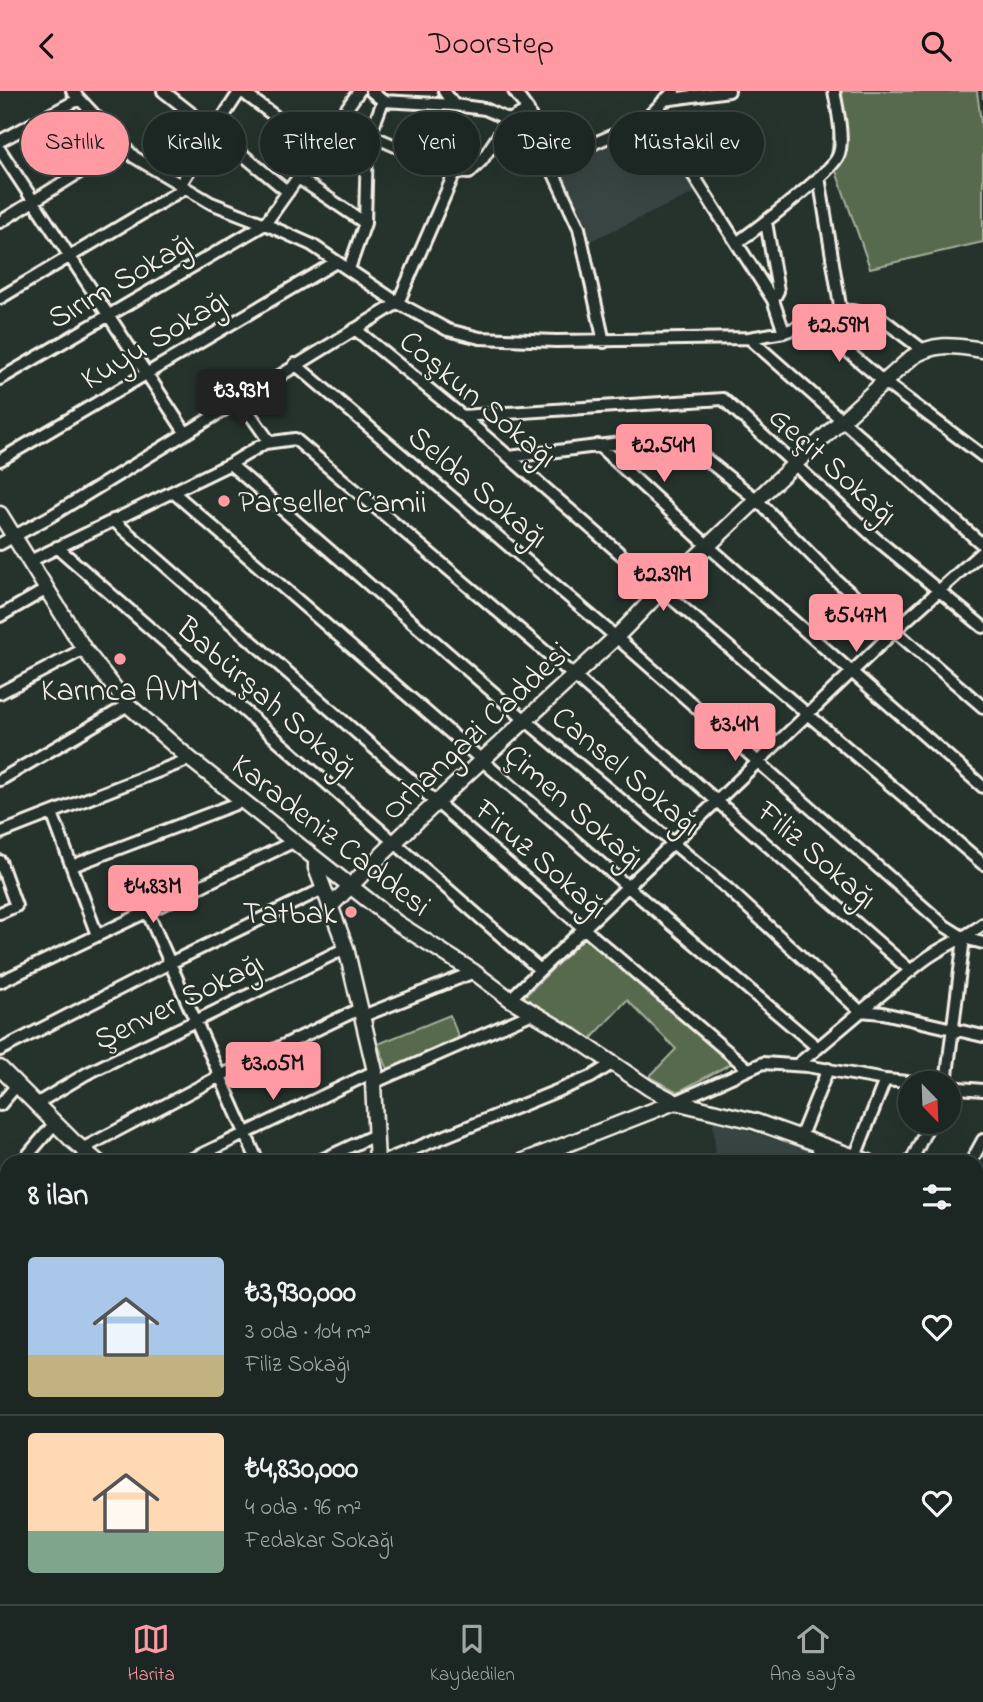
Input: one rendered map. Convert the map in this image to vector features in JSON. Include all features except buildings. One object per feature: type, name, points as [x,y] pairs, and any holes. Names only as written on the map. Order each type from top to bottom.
[{"type":"street","points":[[163,91],[190,112]]},
{"type":"street","points":[[227,112],[241,91],[269,112]]},
{"type":"street","points":[[344,112],[359,91]]},
{"type":"street","points":[[371,91],[383,101],[454,105],[485,109],[494,113]]},
{"type":"street","points":[[444,91],[454,105]]},
{"type":"street","points":[[653,112],[674,91]]},
{"type":"street","points":[[664,100],[729,91]]},
{"type":"street","points":[[738,242],[766,222],[835,162],[841,141],[834,91]]},
{"type":"street","points":[[519,94],[528,110],[524,112]]},
{"type":"street","points":[[0,141],[75,95],[91,112]]},
{"type":"street","points":[[379,112],[383,101]]},
{"type":"street","points":[[480,161],[494,141]]},
{"type":"street","points":[[0,150],[185,432]]},
{"type":"street","points":[[129,152],[211,203],[265,223],[312,245],[398,303],[448,330],[480,338],[604,341],[749,338],[784,332],[841,312],[862,312],[882,319],[923,350],[948,345],[983,350]]},
{"type":"street","points":[[246,157],[288,192]]},
{"type":"street","points":[[0,222],[76,175]]},
{"type":"street","points":[[0,298],[182,186],[188,175]]},
{"type":"street","points":[[349,269],[365,223],[366,175]]},
{"type":"street","points":[[0,544],[398,303],[454,175]]},
{"type":"street","points":[[555,175],[579,228],[604,341]]},
{"type":"street","points":[[694,175],[773,300],[784,332]]},
{"type":"street","points":[[265,223],[297,177],[365,223]]},
{"type":"street","points":[[819,177],[841,312]]},
{"type":"street","points":[[766,222],[778,291],[773,300]]},
{"type":"street","name":"Sırım Sokağı","points":[[0,379],[265,223]]},
{"type":"street","name":"Kuyu Sokağı","points":[[0,460],[336,262]]},
{"type":"street","points":[[814,323],[884,382],[981,451]]},
{"type":"street","name":"Coşkun Sokağı","points":[[355,329],[462,416],[983,864]]},
{"type":"street","points":[[749,338],[983,545]]},
{"type":"street","name":"Orhangazi Caddesi","points":[[330,907],[524,719],[616,637],[840,421],[923,350]]},
{"type":"street","name":"Selda Sokağı","points":[[295,364],[616,637],[945,926],[964,939]]},
{"type":"street","name":"Geçit Sokağı","points":[[462,416],[723,399],[875,538],[983,627]]},
{"type":"street","points":[[30,561],[230,464],[269,441],[240,400]]},
{"type":"street","points":[[509,457],[677,436],[757,500],[837,581],[983,707]]},
{"type":"street","name":"Filiz Sokağı","points":[[269,441],[295,439],[573,675],[911,971]]},
{"type":"street","points":[[598,445],[708,546],[983,787]]},
{"type":"street","name":"Cansel Sokağı","points":[[230,464],[524,719],[728,889],[860,1011]]},
{"type":"street","name":"Çimen Sokağı","points":[[173,492],[817,1048]]},
{"type":"street","name":"Karadeniz Caddesi","points":[[0,514],[83,649],[128,705],[190,759],[397,923],[474,972],[510,999],[675,1102],[754,1121],[850,1155]]},
{"type":"street","name":"Firuz Sokağı","points":[[113,520],[436,803],[748,1069]]},
{"type":"street","name":"Babürşah Sokağı","points":[[57,547],[539,969]]},
{"type":"street","points":[[510,999],[852,672],[983,551]]},
{"type":"street","points":[[0,616],[47,589]]},
{"type":"street","points":[[0,693],[83,649]]},
{"type":"street","points":[[0,780],[128,705]]},
{"type":"street","points":[[0,833],[190,759]]},
{"type":"street","points":[[72,866],[243,801]]},
{"type":"street","points":[[52,813],[97,935]]},
{"type":"street","points":[[0,982],[293,842]]},
{"type":"street","points":[[316,860],[316,869],[346,948],[362,1012],[374,1077],[378,1155]]},
{"type":"street","points":[[0,861],[16,906],[0,913]]},
{"type":"street","points":[[0,1050],[323,889]]},
{"type":"street","points":[[147,911],[255,1155]]},
{"type":"street","points":[[797,1065],[911,971],[949,943],[964,939],[983,925]]},
{"type":"street","points":[[964,939],[983,943]]},
{"type":"street","points":[[949,1071],[964,939]]},
{"type":"street","name":"Şenver Sokağı","points":[[36,1104],[86,1074],[346,948]]},
{"type":"street","points":[[82,1149],[220,1076],[362,1012],[474,972]]},
{"type":"street","points":[[860,1011],[883,1013],[983,1036]]},
{"type":"street","points":[[200,1155],[374,1077],[533,1013]]},
{"type":"street","points":[[397,1155],[592,1077],[613,1063]]},
{"type":"street","points":[[539,1155],[675,1102],[762,1063],[828,1069],[898,1081]]},
{"type":"street","points":[[0,1068],[89,1155]]},
{"type":"street","points":[[800,1138],[828,1069]]},
{"type":"street","points":[[863,1155],[885,1080]]},
{"type":"street","points":[[0,1105],[17,1085]]},
{"type":"street","points":[[708,1086],[708,1110]]},
{"type":"street","points":[[961,1087],[983,1090]]},
{"type":"street","points":[[635,1118],[646,1101],[649,1088]]},
{"type":"street","points":[[28,1155],[55,1123]]},
{"type":"street","points":[[332,1155],[377,1134]]},
{"type":"street","points":[[914,1155],[924,1134]]},
{"type":"street","points":[[818,1144],[819,1155]]},
{"type":"shaded area","points":[[663,95],[666,112],[644,112]]},
{"type":"shaded area","points":[[609,130],[609,175],[697,175],[705,188],[590,241],[560,175],[595,175],[595,137]]},
{"type":"shaded area","points":[[713,1120],[813,1151],[813,1155],[716,1155]]},
{"type":"green space","points":[[838,91],[977,91],[983,138],[983,242],[870,268],[831,157]]},
{"type":"green space","points":[[585,937],[734,1062],[678,1092],[649,1077],[676,1049],[627,1000],[589,1041],[523,998]]},
{"type":"green space","points":[[450,1015],[460,1041],[388,1070],[378,1044]]},
{"type":"waterway","points":[[983,91],[983,98]]},
{"type":"place","name":"Parseller Camii","points":[[224,501]]},
{"type":"place","name":"Karınca AVM","points":[[120,659]]},
{"type":"place","name":"Tatbak","points":[[351,912]]}]
